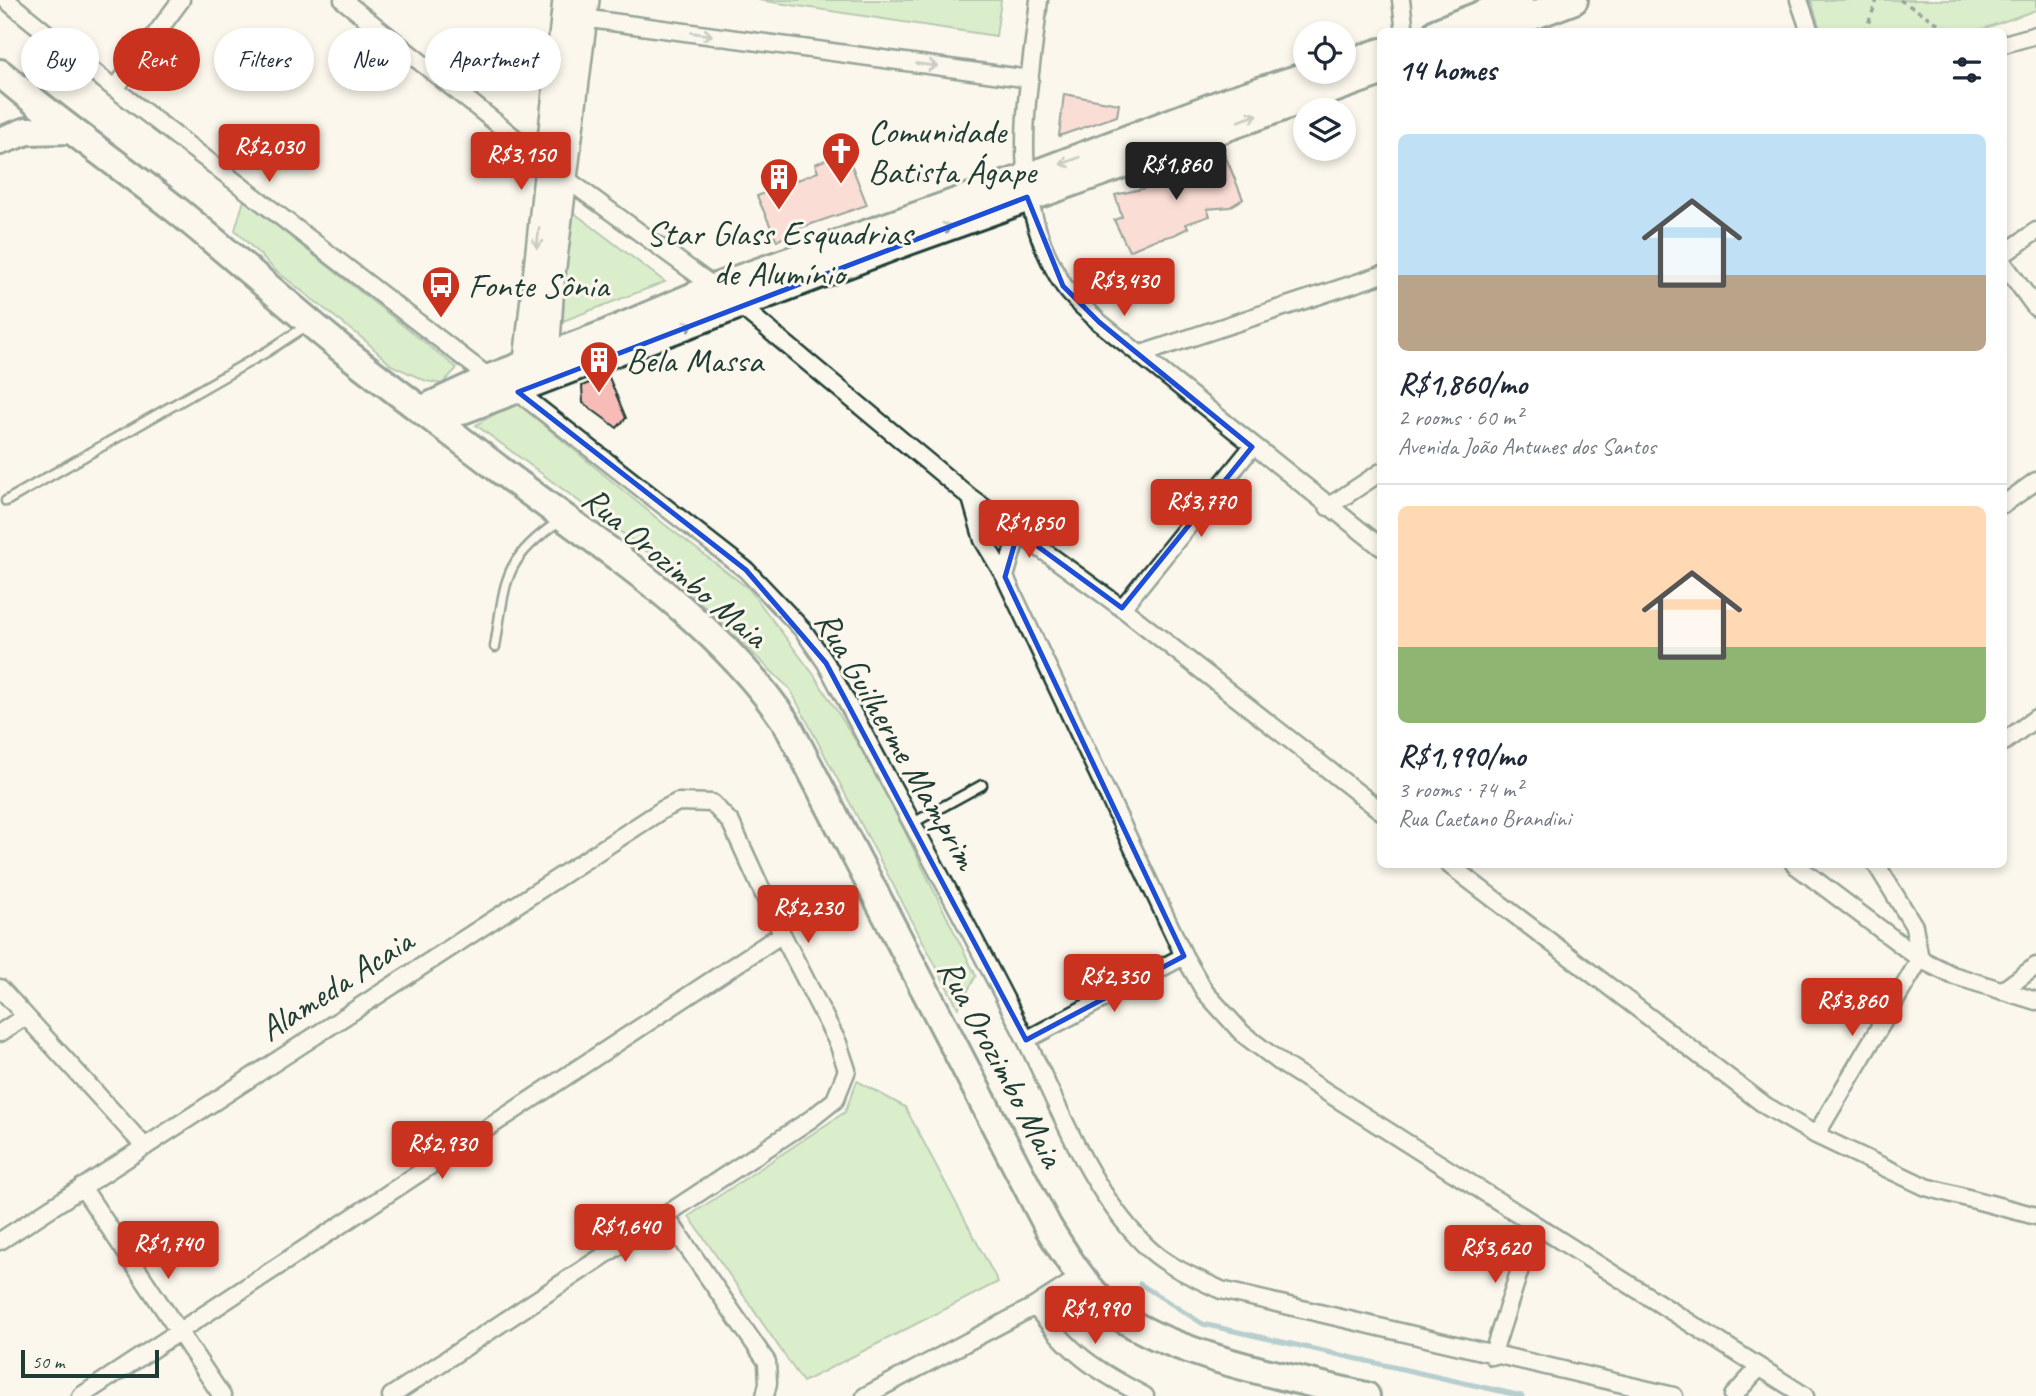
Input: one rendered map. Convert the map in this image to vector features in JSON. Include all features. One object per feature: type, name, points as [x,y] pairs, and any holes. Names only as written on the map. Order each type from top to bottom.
[{"type":"main road","points":[[1447,28],[1519,0]]},
{"type":"main road","points":[[1500,28],[1574,0]]},
{"type":"main road","points":[[532,376],[546,160],[575,8]]},
{"type":"main road","points":[[532,376],[565,178],[575,8]]},
{"type":"main road","points":[[1356,60],[1377,53]]},
{"type":"main road","points":[[429,415],[490,377],[532,376],[713,288],[1377,73]]},
{"type":"main road","points":[[3,75],[16,106],[8,137],[71,130]]},
{"type":"main road","name":"Rua Orozimbo Maia","points":[[3,75],[27,98],[171,206],[310,323],[714,636],[761,685],[787,724],[1024,1183],[1080,1277],[1110,1308],[1157,1335],[1214,1357],[1366,1396]]},
{"type":"main road","points":[[429,415],[532,376],[739,305],[1228,101],[1293,80]]},
{"type":"street","points":[[6,0],[113,87]]},
{"type":"street","points":[[160,28],[181,0]]},
{"type":"street","points":[[343,0],[546,160],[565,178],[739,305],[971,498],[1122,608],[1377,808]]},
{"type":"street","points":[[1038,0],[1023,159],[1027,187],[1042,245],[1063,286],[1099,322],[1252,447],[1377,544]]},
{"type":"street","points":[[1401,0],[1404,28]]},
{"type":"street","points":[[1799,0],[1809,28]]},
{"type":"street","points":[[575,8],[1030,79]]},
{"type":"street","points":[[2007,43],[2036,35]]},
{"type":"street","points":[[118,91],[490,377]]},
{"type":"street","points":[[2007,252],[2036,231]]},
{"type":"street","points":[[2007,268],[2036,308]]},
{"type":"street","points":[[1141,354],[1377,276]]},
{"type":"street","name":"Rua Guilherme Mamprim","points":[[532,376],[746,570],[783,608],[826,663],[1026,1040],[1062,1120],[1100,1184],[1144,1245],[1173,1267],[1221,1290],[1492,1356],[1674,1396]]},
{"type":"street","points":[[1122,608],[1252,447]]},
{"type":"street","points":[[1328,507],[1377,475]]},
{"type":"street","points":[[2007,502],[2036,481]]},
{"type":"street","points":[[971,498],[983,540],[1005,577],[1184,956],[1205,992],[1243,1034],[1284,1065],[1797,1393]]},
{"type":"street","points":[[1005,577],[1018,532]]},
{"type":"street","points":[[2007,740],[2036,719]]},
{"type":"street","name":"Alameda Acaia","points":[[0,1241],[678,802],[712,803],[731,823],[782,934]]},
{"type":"street","points":[[1457,868],[1766,1106],[1816,1135],[1926,1187],[2036,1216]]},
{"type":"street","points":[[1799,868],[1920,959],[1952,975],[2036,1001]]},
{"type":"street","points":[[1816,1135],[1920,959],[1914,926],[1878,868]]},
{"type":"street","points":[[80,1396],[782,934],[838,1043],[847,1070],[835,1100],[811,1119],[391,1396]]},
{"type":"street","points":[[1026,1040],[1184,956]]},
{"type":"street","points":[[2002,991],[2036,966]]},
{"type":"street","points":[[0,988],[145,1147]]},
{"type":"street","points":[[0,1032],[24,1017]]},
{"type":"street","points":[[82,1187],[222,1396]]},
{"type":"street","points":[[665,1215],[767,1362],[766,1389]]},
{"type":"street","points":[[1492,1356],[1534,1226]]},
{"type":"street","points":[[865,1396],[1035,1306],[1080,1277]]},
{"type":"street","points":[[1035,1306],[1063,1343],[1089,1365],[1145,1396]]},
{"type":"street","points":[[1733,1396],[1759,1368]]},
{"type":"lane","points":[[6,500],[268,351],[310,323]]},
{"type":"lane","points":[[495,647],[506,575],[530,541],[564,519]]},
{"type":"lane","points":[[911,824],[982,785]]},
{"type":"path","points":[[1866,28],[1877,0]]},
{"type":"path","points":[[1900,0],[1946,28]]},
{"type":"highlighted area","points":[[1027,197],[1063,286],[1099,322],[1252,447],[1122,608],[1018,532],[1005,577],[1184,956],[1026,1040],[826,663],[746,570],[518,392]]},
{"type":"green space","points":[[758,0],[1001,0],[996,36]]},
{"type":"green space","points":[[1811,0],[2036,0],[2036,10],[1985,28],[1820,28]]},
{"type":"green space","points":[[244,200],[457,368],[442,384],[426,381],[391,365],[367,342],[275,270],[235,230]]},
{"type":"green space","points":[[569,209],[665,282],[563,321]]},
{"type":"green space","points":[[516,402],[664,524],[749,589],[814,675],[875,771],[976,976],[958,1008],[790,689],[649,553],[476,425]]},
{"type":"green space","points":[[857,1081],[905,1107],[998,1282],[803,1382],[689,1216],[845,1112]]},
{"type":"building","points":[[1064,94],[1119,104],[1117,116],[1059,136]]},
{"type":"building","points":[[846,151],[867,205],[797,229],[777,241],[757,196],[818,172],[815,164]]},
{"type":"building","points":[[1225,155],[1243,199],[1230,207],[1207,209],[1210,216],[1186,224],[1188,228],[1129,251],[1114,220],[1122,217],[1115,195],[1171,179],[1169,174]]},
{"type":"building","name":"Bela Massa","points":[[608,375],[626,418],[617,428],[583,403],[582,386]]},
{"type":"waterway","points":[[1140,1284],[1203,1324],[1522,1396]]},
{"type":"place","name":"Comunidade Batista Ágape","points":[[841,185]]},
{"type":"place","name":"Star Glass Esquadrias de Alumínio","points":[[779,211]]},
{"type":"place","name":"Fonte Sônia","points":[[441,319]]},
{"type":"place","name":"Bela Massa","points":[[599,394]]}]
